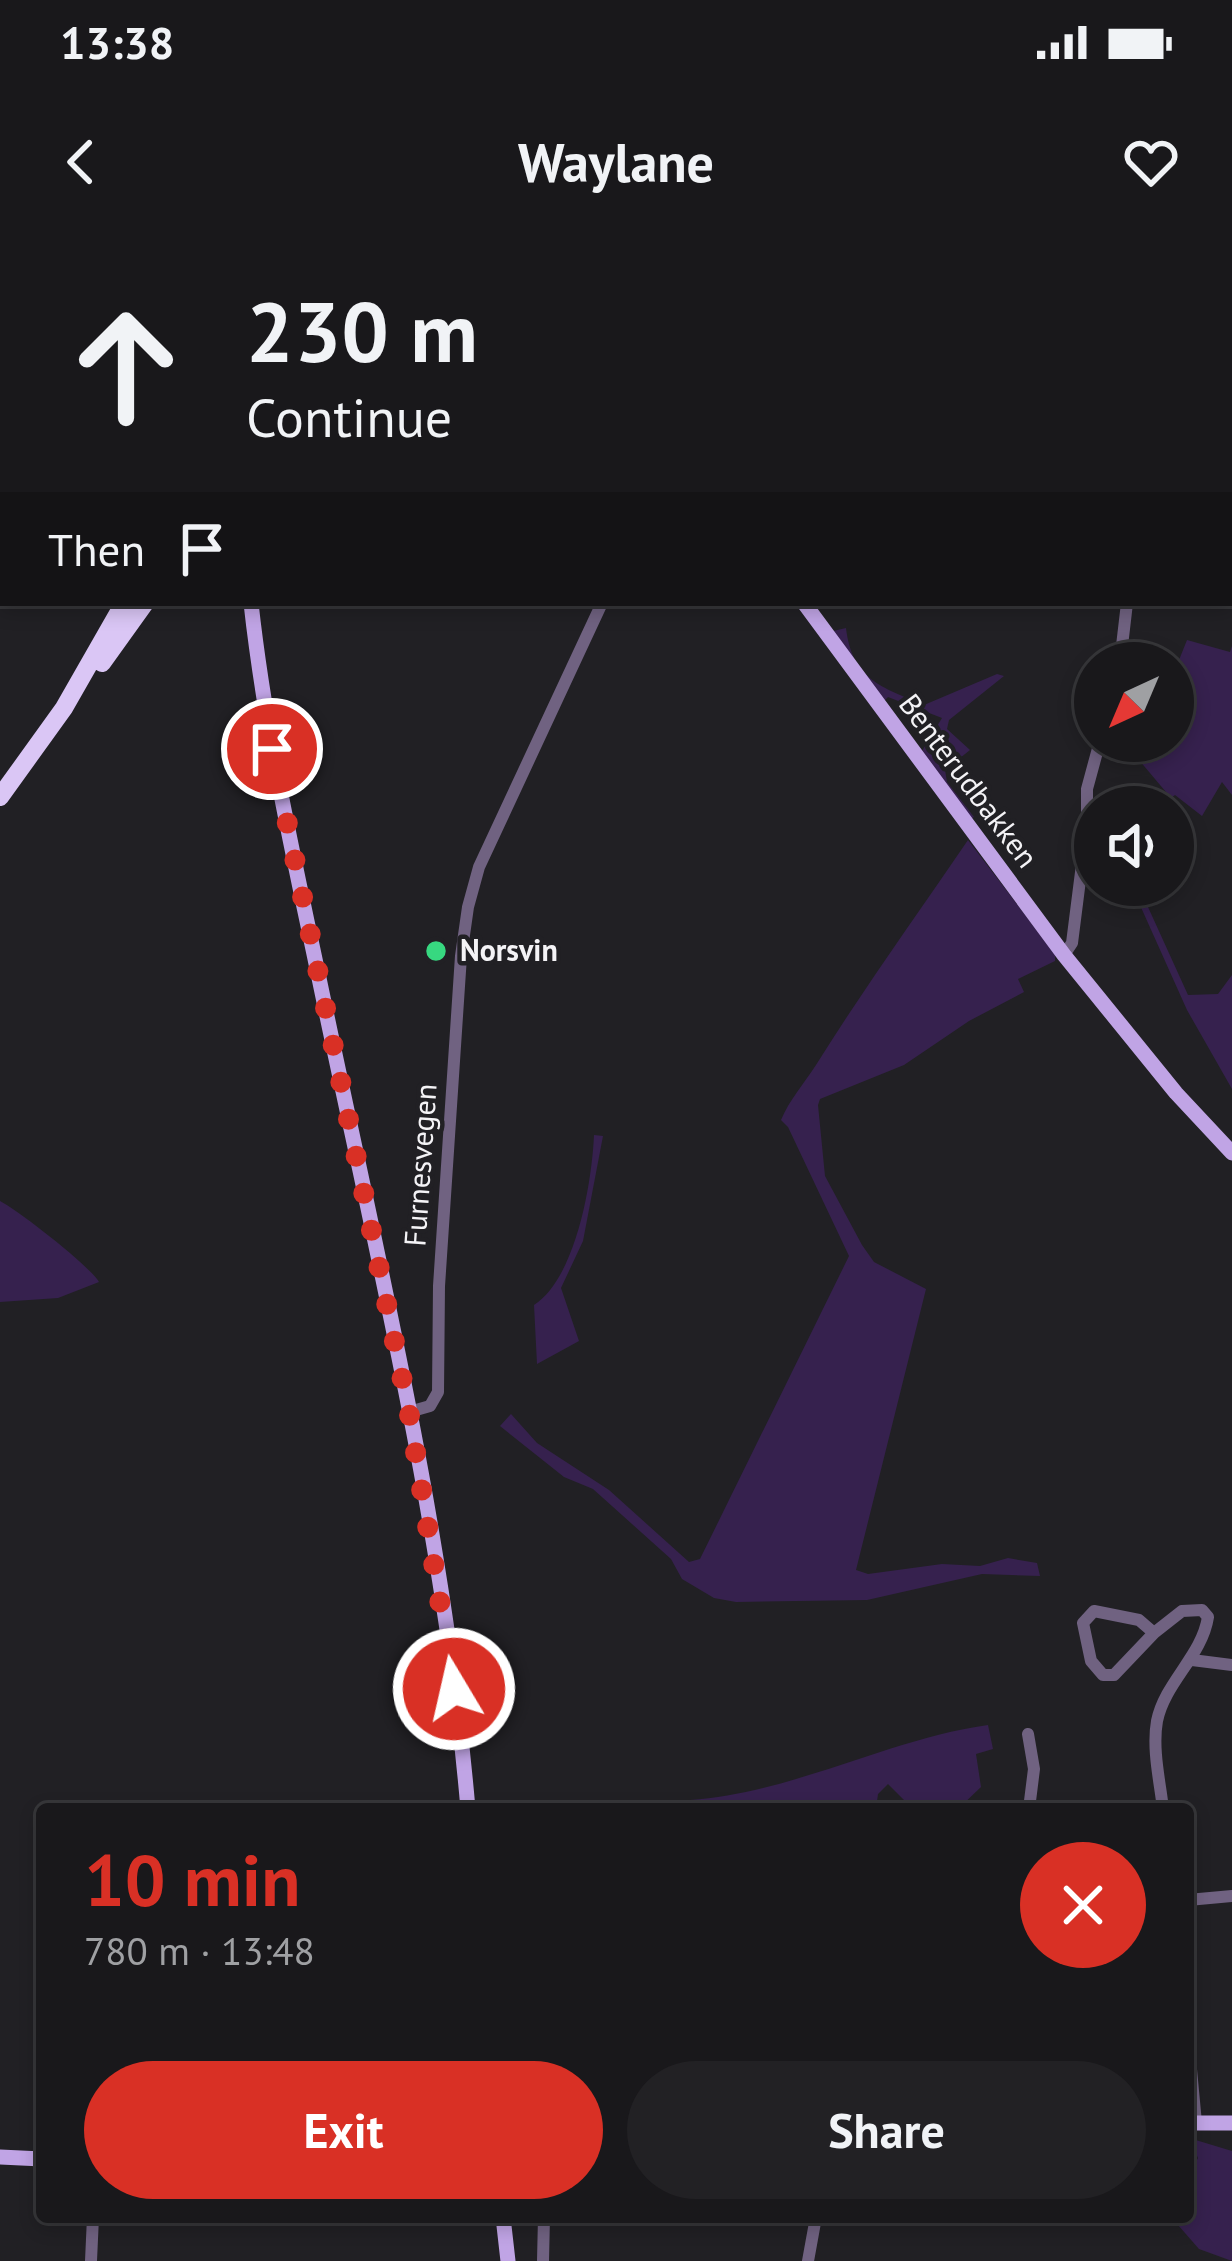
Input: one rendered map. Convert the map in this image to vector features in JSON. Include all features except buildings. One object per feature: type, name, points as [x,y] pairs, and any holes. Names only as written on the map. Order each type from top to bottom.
[{"type":"highway","points":[[0,778],[69,678],[109,606]]},
{"type":"highway","points":[[64,708],[122,606]]},
{"type":"highway","points":[[0,797],[143,606]]},
{"type":"main road","points":[[251,606],[272,749],[409,1412],[454,1689],[467,1803]]},
{"type":"main road","name":"Benterudbakken","points":[[806,606],[1064,955],[1176,1093],[1232,1153]]},
{"type":"main road","points":[[1194,2122],[1232,2122]]},
{"type":"main road","points":[[0,2157],[36,2159]]},
{"type":"main road","points":[[504,2223],[508,2261]]},
{"type":"street","name":"Furnesvegen","points":[[409,1412],[430,1406],[438,1392],[439,1286],[467,907],[479,868],[601,606]]},
{"type":"street","points":[[1122,642],[1127,606]]},
{"type":"street","points":[[1064,955],[1072,943],[1094,762]]},
{"type":"street","points":[[1154,1633],[1139,1620],[1094,1611],[1083,1624],[1094,1668],[1110,1676],[1182,1612],[1202,1610],[1208,1618],[1192,1660],[1167,1697],[1157,1724],[1163,1803]]},
{"type":"street","points":[[1192,1660],[1232,1665]]},
{"type":"street","points":[[1028,1734],[1034,1769],[1030,1803]]},
{"type":"street","points":[[1194,1899],[1232,1896]]},
{"type":"street","points":[[91,2261],[93,2223]]},
{"type":"street","points":[[543,2261],[544,2223]]},
{"type":"street","points":[[808,2261],[815,2223]]},
{"type":"shaded area","points":[[846,628],[855,659],[871,679],[924,705],[997,674],[1004,676],[949,720],[947,729],[970,750],[945,770],[947,782],[974,817],[969,820],[919,756],[942,718],[888,697],[880,705],[829,632]]},
{"type":"shaded area","points":[[1187,640],[1230,652],[1232,646],[1232,795],[1222,782],[1202,816],[1194,810],[1194,786],[1161,786],[1141,762],[1194,762],[1194,642]]},
{"type":"shaded area","points":[[968,840],[1055,954],[1055,961],[1018,979],[1024,992],[969,1021],[904,1065],[820,1099],[818,1105],[825,1176],[862,1245],[874,1262],[926,1289],[856,1570],[868,1574],[942,1564],[980,1566],[1008,1558],[1037,1563],[1040,1576],[982,1574],[867,1600],[736,1602],[714,1598],[682,1579],[671,1559],[593,1489],[564,1477],[500,1426],[511,1414],[537,1443],[609,1490],[689,1562],[700,1559],[849,1256],[781,1120]]},
{"type":"shaded area","points":[[1140,906],[1148,906],[1188,995],[1218,994],[1232,975],[1232,1089],[1187,1010]]},
{"type":"shaded area","points":[[594,1135],[603,1136],[583,1241],[561,1288],[579,1341],[537,1364],[534,1305],[549,1292],[571,1252],[590,1178]]},
{"type":"shaded area","points":[[0,1201],[53,1239],[99,1282],[58,1298],[0,1302]]},
{"type":"shaded area","points":[[988,1725],[993,1749],[976,1754],[981,1787],[964,1803],[907,1803],[888,1784],[877,1803],[689,1803],[803,1777]]},
{"type":"shaded area","points":[[1194,2140],[1232,2151],[1232,2261],[1199,2249],[1176,2223],[1194,2223],[1198,2158]]},
{"type":"place","name":"Norsvin","points":[[436,951]]},
{"type":"route","points":[[272,749],[409,1412],[454,1689]]}]
